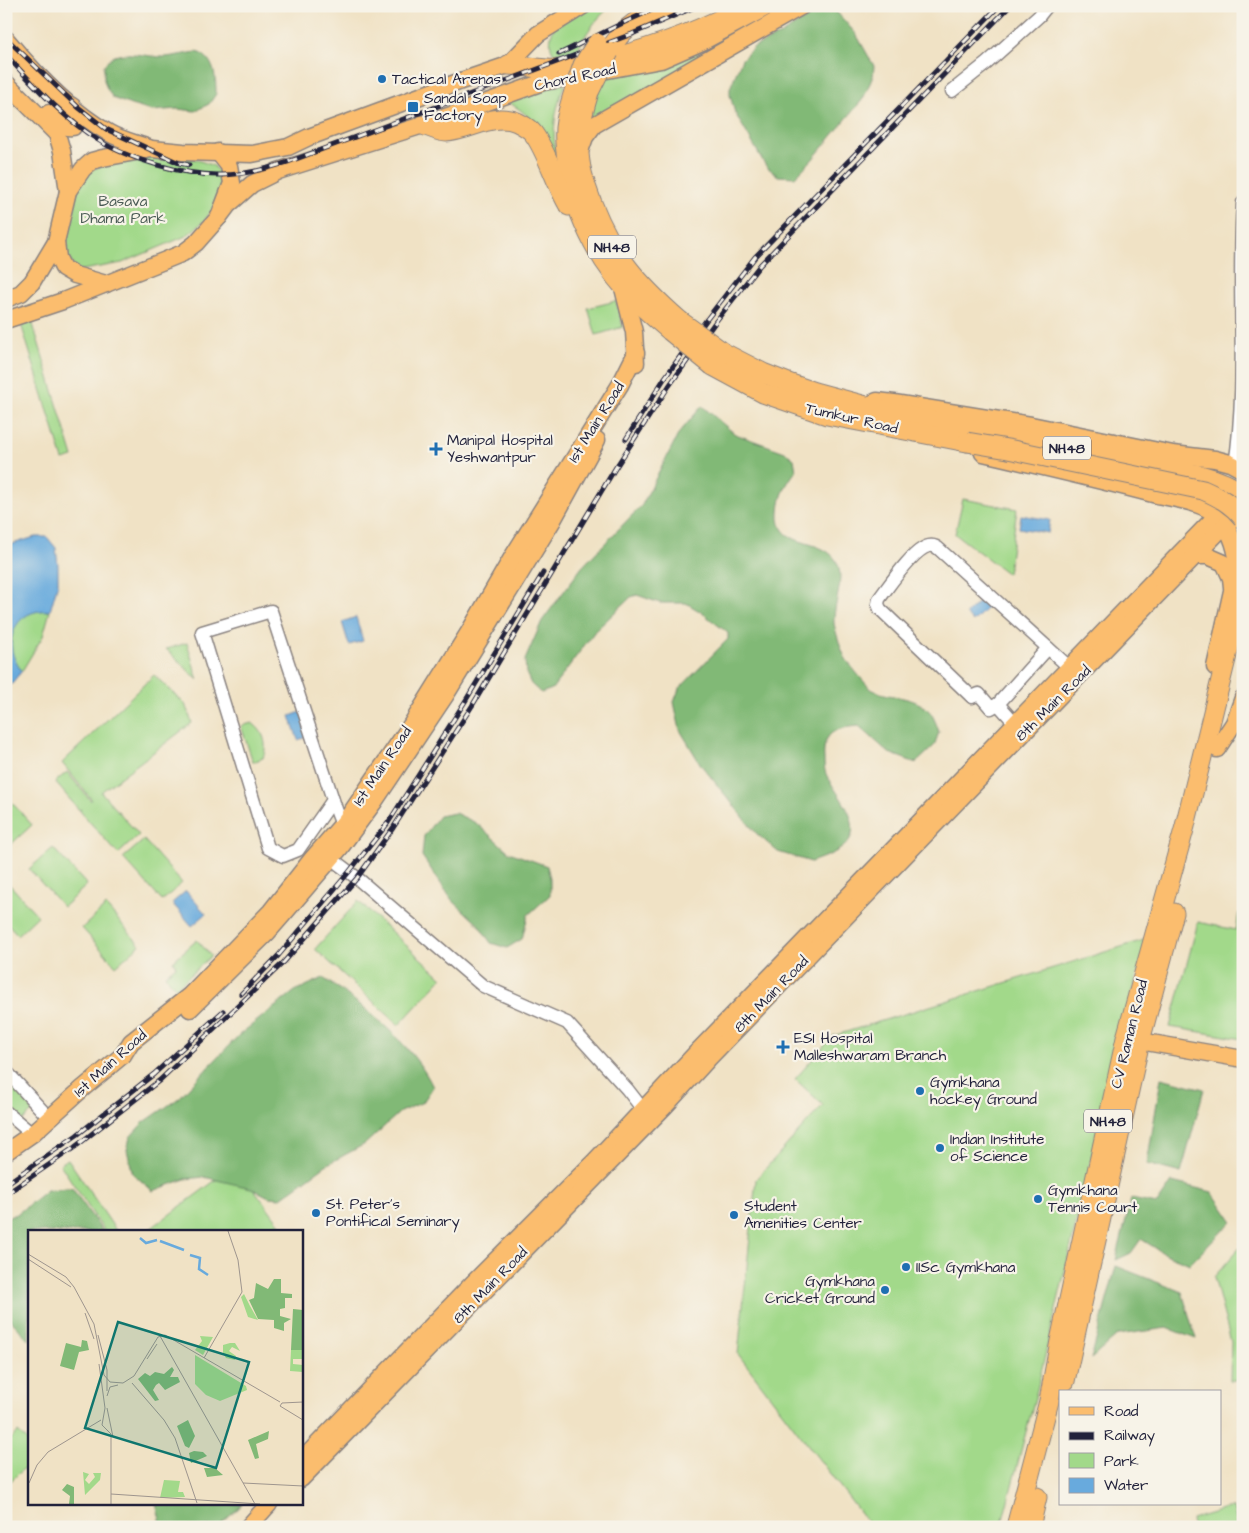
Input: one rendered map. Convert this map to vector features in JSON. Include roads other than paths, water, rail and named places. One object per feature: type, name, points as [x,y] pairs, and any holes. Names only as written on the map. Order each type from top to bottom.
[{"type":"highway","name":"Tumkur Road","points":[[641,6],[615,22],[566,121],[565,148],[569,178],[575,202],[586,229],[608,265],[641,305],[675,326],[763,393],[827,415],[958,440]]},
{"type":"highway","name":"Tumkur Road","points":[[603,47],[615,40],[623,30],[636,21],[672,6]]},
{"type":"highway","points":[[508,65],[560,70],[589,64],[647,49],[684,36],[745,6]]},
{"type":"highway","name":"Tumkur Road","points":[[582,90],[579,153],[586,186],[598,219],[613,248],[629,271],[675,326]]},
{"type":"highway","points":[[424,125],[445,132],[507,118],[523,125],[532,131],[537,139],[561,193],[586,229]]},
{"type":"highway","name":"Tumkur Road","points":[[718,359],[814,392],[867,406]]},
{"type":"highway","name":"NH48","points":[[867,406],[888,412],[1200,475],[1220,480],[1243,495]]},
{"type":"highway","name":"NH48","points":[[958,440],[1026,452],[1203,490],[1221,498],[1236,509],[1243,518]]},
{"type":"highway","name":"CV Raman Road","points":[[1016,1527],[1049,1401],[1060,1341],[1126,1038],[1185,826],[1212,719],[1239,584]]},
{"type":"highway","name":"NH48","points":[[1217,749],[1243,644]]},
{"type":"highway","name":"CV Raman Road","points":[[1063,1390],[1140,1041],[1217,749]]},
{"type":"highway","points":[[1030,1527],[1059,1408]]},
{"type":"main road","points":[[6,39],[22,58],[72,106],[94,124],[111,134],[152,149],[252,154],[288,147],[309,137],[508,65],[538,34],[584,6]]},
{"type":"main road","name":"Chord Road","points":[[219,217],[228,205],[252,184],[278,171],[424,125],[543,82],[661,60],[702,42],[769,6]]},
{"type":"main road","points":[[579,153],[584,137],[594,125],[802,6]]},
{"type":"main road","points":[[6,69],[63,126],[68,128],[73,127],[77,120],[72,106]]},
{"type":"main road","points":[[6,83],[57,134],[62,151],[68,191]]},
{"type":"main road","points":[[6,299],[21,293],[32,282],[56,242],[68,191],[83,168],[92,161],[152,149]]},
{"type":"main road","points":[[6,320],[63,301],[183,253],[196,243],[219,217],[232,183],[228,166],[218,152]]},
{"type":"main road","points":[[56,242],[58,258],[63,268],[75,275],[106,284]]},
{"type":"main road","points":[[622,284],[634,332],[636,353]]},
{"type":"main road","name":"1st Main Road","points":[[6,1152],[32,1134],[129,1052],[196,1004],[267,933],[315,854],[374,802],[450,688],[553,520],[636,370],[636,353]]},
{"type":"main road","name":"1st Main Road","points":[[129,1052],[131,1042],[189,996],[267,914],[315,854],[342,825],[411,725],[469,632],[513,556],[620,385],[636,353]]},
{"type":"main road","points":[[867,406],[877,401],[1031,424],[1173,454],[1215,459],[1239,468]]},
{"type":"main road","name":"Tumkur Road","points":[[958,440],[957,447],[1094,478],[1194,504],[1221,520]]},
{"type":"main road","name":"8th Main Road","points":[[703,1055],[1097,649],[1243,495]]},
{"type":"main road","name":"8th Main Road","points":[[302,1478],[648,1115],[1069,667],[1097,649],[1194,556],[1221,520],[1243,510]]},
{"type":"main road","points":[[1221,520],[1237,550],[1239,584]]},
{"type":"main road","points":[[1194,556],[1208,556],[1224,563],[1231,578],[1239,584]]},
{"type":"main road","points":[[1217,749],[1240,714]]},
{"type":"main road","points":[[1140,1041],[1243,1059]]},
{"type":"main road","name":"8th Main Road","points":[[302,1460],[648,1115]]},
{"type":"main road","points":[[248,1527],[267,1506]]},
{"type":"street","points":[[952,91],[995,56],[1039,16],[1047,6]]},
{"type":"street","points":[[1239,468],[1242,390],[1243,203]]},
{"type":"street","points":[[1048,648],[998,704],[991,708],[979,694],[972,697],[880,609],[878,604],[879,598],[912,558],[922,549],[935,546],[940,550],[1069,667]]},
{"type":"street","points":[[342,825],[271,611],[202,632],[268,848],[283,856],[315,854],[357,878],[483,986],[567,1023],[648,1115]]},
{"type":"street","points":[[998,704],[1015,723]]},
{"type":"street","points":[[315,854],[333,800]]},
{"type":"street","points":[[6,1071],[49,1118]]},
{"type":"street","points":[[7,1114],[32,1134]]},
{"type":"water","points":[[1021,515],[1050,520],[1048,533],[1019,528]]},
{"type":"water","points":[[35,537],[47,537],[56,548],[58,583],[50,611],[38,611],[27,615],[14,630],[12,650],[15,661],[22,671],[6,690],[6,546]]},
{"type":"water","points":[[984,597],[991,604],[973,622],[966,614]]},
{"type":"water","points":[[356,617],[363,641],[349,645],[342,622]]},
{"type":"water","points":[[301,712],[309,736],[298,740],[290,716]]},
{"type":"water","points":[[186,891],[206,914],[192,926],[172,903]]},
{"type":"railway","points":[[559,54],[661,6]]},
{"type":"railway","points":[[6,55],[73,122],[110,147],[141,160],[191,173],[230,175],[255,171],[288,162],[632,34],[697,6]]},
{"type":"railway","points":[[626,439],[664,379],[755,257],[999,6]]},
{"type":"railway","points":[[6,1194],[75,1147],[160,1080],[284,962],[357,878],[393,828],[472,706],[616,467],[669,386],[716,321],[760,265],[1010,6]]},
{"type":"railway","points":[[6,38],[78,107],[106,129],[179,163],[189,165]]},
{"type":"railway","points":[[241,994],[278,956],[388,823],[543,573]]},
{"type":"railway","points":[[6,1184],[77,1135],[154,1074],[223,1011]]},
{"type":"place","name":"Tactical Arenas","points":[[382,79]]},
{"type":"place","name":"Sandal Soap Factory","points":[[413,107]]},
{"type":"place","name":"Manipal Hospital Yeshwantpur","points":[[436,449]]},
{"type":"place","name":"ESI Hospital Malleshwaram Branch","points":[[783,1047]]},
{"type":"place","name":"Gymkhana hockey Ground","points":[[920,1091]]},
{"type":"place","name":"Indian Institute of Science","points":[[940,1148]]},
{"type":"place","name":"Gymkhana Tennis Court","points":[[1038,1199]]},
{"type":"place","name":"St. Peter's Pontifical Seminary","points":[[316,1213]]},
{"type":"place","name":"Student Amenities Center","points":[[734,1215]]},
{"type":"place","name":"IISc Gymkhana","points":[[906,1267]]},
{"type":"place","name":"Gymkhana Cricket Ground","points":[[885,1290]]},
{"type":"park label","name":"Basava Dhama Park","points":[[123,210]]}]
